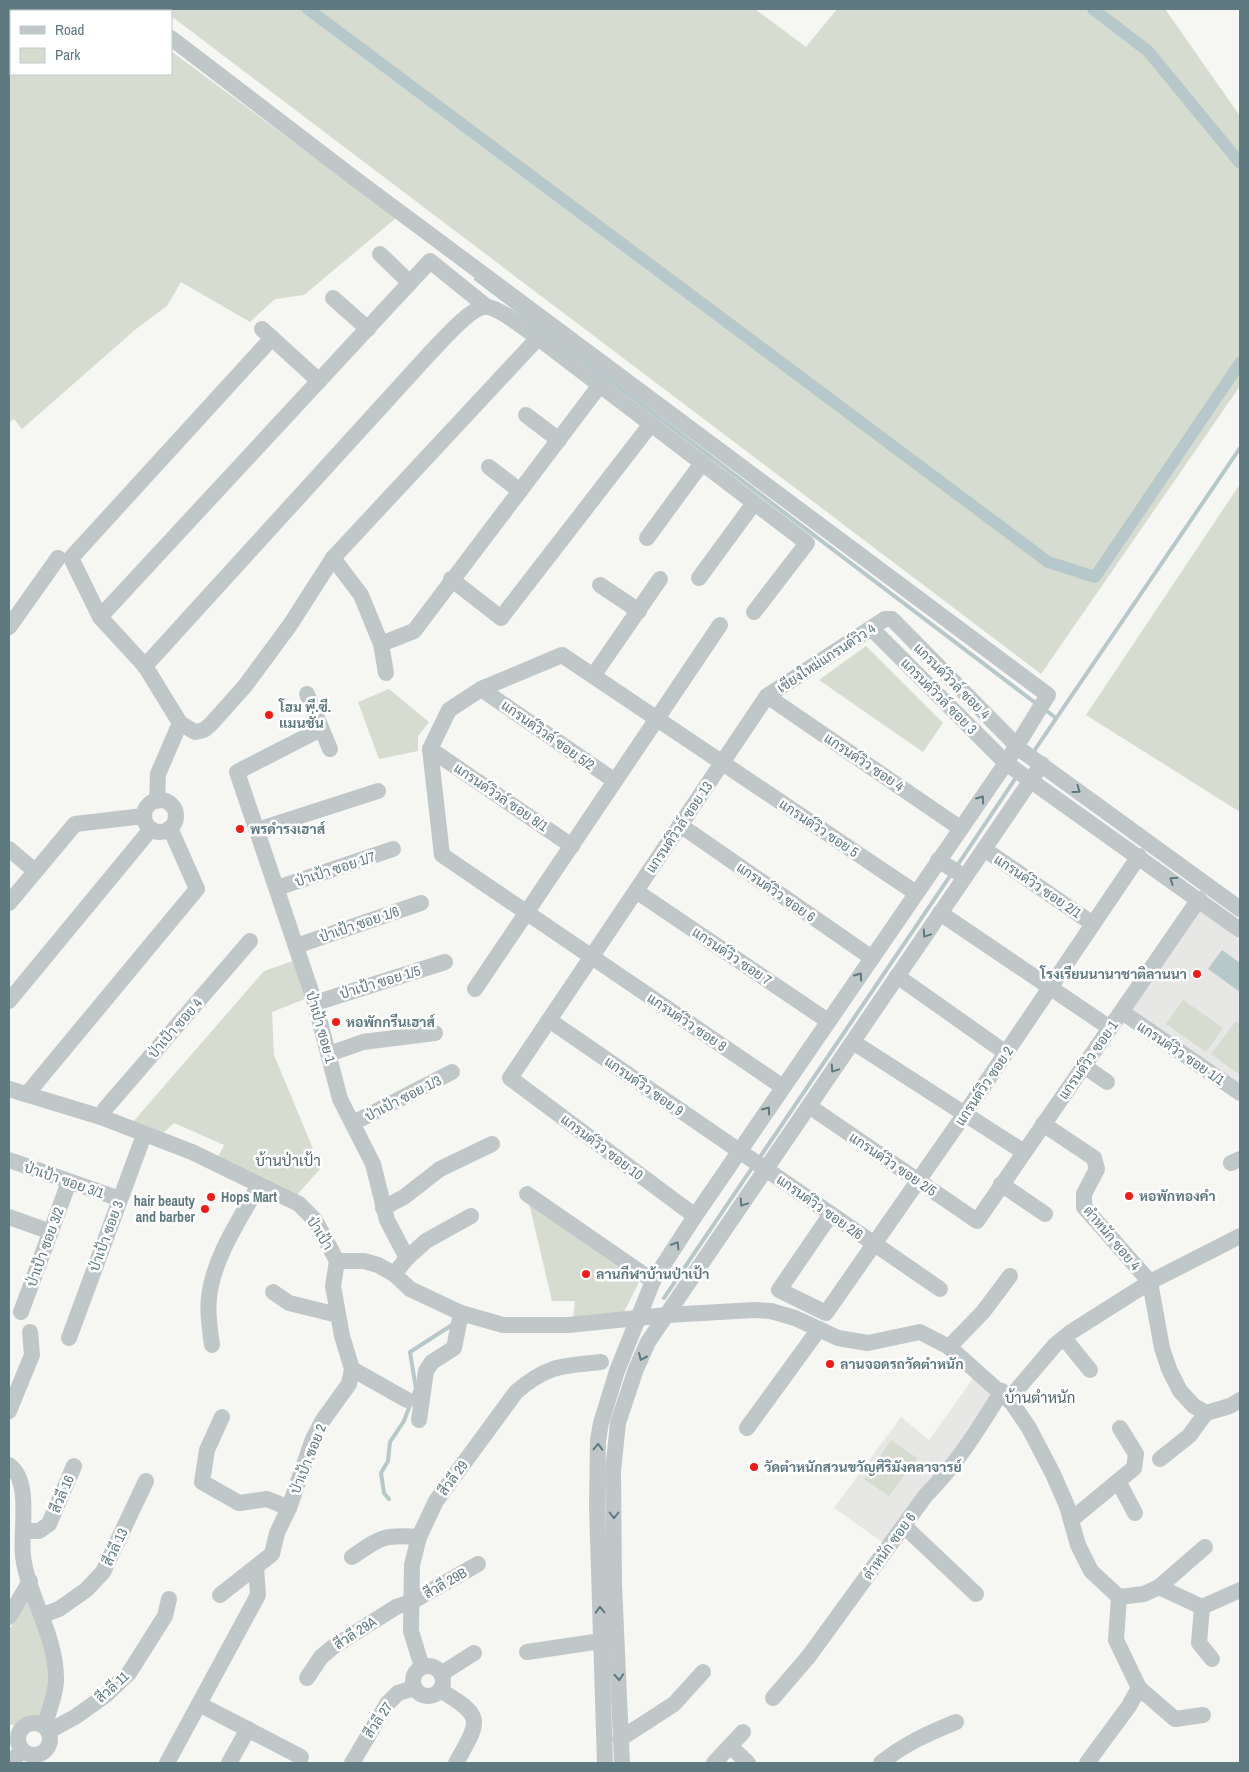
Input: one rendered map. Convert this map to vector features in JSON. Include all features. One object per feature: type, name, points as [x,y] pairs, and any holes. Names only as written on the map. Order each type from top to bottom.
[{"type":"street","points":[[172,39],[354,178],[1048,695],[1009,764],[960,828],[940,913],[808,1106],[695,1216],[653,1281],[637,1319],[608,1396],[598,1440],[597,1506],[601,1641],[614,1751]]},
{"type":"street","points":[[380,254],[410,283]]},
{"type":"street","points":[[100,617],[430,261],[487,306],[538,338],[807,544],[754,612]]},
{"type":"street","points":[[333,298],[368,329]]},
{"type":"street","points":[[145,666],[431,352],[473,312],[487,306]]},
{"type":"street","points":[[319,381],[267,334],[71,558],[100,617],[145,666],[180,723],[195,732],[204,730],[211,724],[245,686],[290,625],[333,558],[538,338]]},
{"type":"street","points":[[381,644],[414,631],[451,579],[600,385]]},
{"type":"street","points":[[526,415],[559,440]]},
{"type":"street","points":[[451,579],[501,618],[651,424]]},
{"type":"street","points":[[647,538],[702,463]]},
{"type":"street","points":[[489,467],[520,490]]},
{"type":"street","points":[[699,578],[754,503]]},
{"type":"street","points":[[9,627],[58,558]]},
{"type":"street","points":[[333,558],[361,595],[381,644],[386,673]]},
{"type":"street","points":[[593,676],[660,579]]},
{"type":"street","points":[[600,585],[639,611]]},
{"type":"street","name":"เชียงใหม่แกรนด์วิว 4","points":[[767,696],[885,619]]},
{"type":"street","name":"แกรนด์วิวล์ ซอย 4","points":[[885,619],[892,619],[1019,748],[1240,909]]},
{"type":"street","points":[[475,990],[720,625]]},
{"type":"street","name":"แกรนด์วิวล์ ซอย 3","points":[[872,629],[1009,764],[1240,930]]},
{"type":"street","name":"แกรนด์วิว ซอย 5","points":[[481,689],[562,655],[916,893]]},
{"type":"street","points":[[481,689],[449,710],[430,749],[442,855],[592,957]]},
{"type":"street","name":"แกรนด์วิวล์ ซอย 5/2","points":[[481,689],[615,781]]},
{"type":"street","points":[[307,694],[330,749]]},
{"type":"street","name":"แกรนด์วิวล์ ซอย 13","points":[[510,1078],[767,696]]},
{"type":"street","name":"แกรนด์วิว ซอย 4","points":[[767,696],[960,828]]},
{"type":"street","points":[[157,801],[158,774],[180,723]]},
{"type":"street","name":"ป่าเป้า ซอย 1","points":[[321,729],[237,772],[315,1003],[340,1098],[373,1164],[383,1208],[407,1258]]},
{"type":"street","name":"แกรนด์วิวล์ ซอย 8/1","points":[[430,749],[572,846]]},
{"type":"street","points":[[614,1751],[613,1496],[618,1423],[644,1351],[667,1315],[752,1160],[783,1087],[916,893],[951,868],[984,849],[1040,762]]},
{"type":"street","points":[[257,830],[378,791]]},
{"type":"street","points":[[9,903],[75,824],[148,823],[161,832],[170,828],[176,819],[174,809],[167,802],[157,801],[148,806],[148,823],[9,1001]]},
{"type":"street","name":"แกรนด์วิว ซอย 6","points":[[680,825],[872,958]]},
{"type":"street","points":[[27,1094],[197,889],[170,828]]},
{"type":"street","points":[[9,849],[35,871]]},
{"type":"street","name":"ป่าเป้า ซอย 1/7","points":[[277,888],[393,849]]},
{"type":"street","name":"แกรนด์วิว ซอย 2/1","points":[[984,849],[1093,924]]},
{"type":"street","name":"แกรนด์วิว ซอย 2","points":[[831,1214],[779,1290],[826,1313],[964,1115],[1139,856]]},
{"type":"street","name":"แกรนด์วิว ซอย 7","points":[[636,891],[828,1021]]},
{"type":"street","name":"แกรนด์วิว ซอย 1","points":[[977,1221],[1199,899]]},
{"type":"street","name":"ป่าเป้า ซอย 1/6","points":[[296,946],[422,903]]},
{"type":"street","points":[[940,913],[1110,1028]]},
{"type":"street","name":"ป่าเป้า ซอย 4","points":[[101,1118],[105,1109],[250,941]]},
{"type":"street","name":"แกรนด์วิว ซอย 8","points":[[592,957],[783,1087]]},
{"type":"street","name":"ป่าเป้า ซอย 1/5","points":[[315,1003],[445,962]]},
{"type":"street","points":[[897,976],[1006,1053]]},
{"type":"street","name":"แกรนด์วิว ซอย 1/1","points":[[1122,1012],[1240,1093]]},
{"type":"street","name":"แกรนด์วิว ซอย 9","points":[[549,1020],[752,1160]]},
{"type":"street","points":[[329,1054],[363,1042],[435,1033]]},
{"type":"street","points":[[853,1042],[1024,1152]]},
{"type":"street","points":[[1084,1066],[1107,1082]]},
{"type":"street","name":"ป่าเป้า ซอย 1/3","points":[[353,1123],[452,1072]]},
{"type":"street","name":"แกรนด์วิว ซอย 10","points":[[510,1078],[695,1216]]},
{"type":"street","name":"ป่าเป้า","points":[[9,1089],[101,1118],[192,1152],[299,1204],[315,1220],[337,1261],[364,1261],[378,1265],[394,1274],[410,1289],[461,1313],[503,1325],[568,1325],[667,1315],[771,1311],[796,1318],[838,1338],[868,1343],[920,1332],[949,1347],[977,1373],[1006,1395]]},
{"type":"street","name":"แกรนด์วิว ซอย 2/5","points":[[808,1106],[977,1221]]},
{"type":"street","name":"ตำหนัก ซอย 4","points":[[1043,1124],[1094,1158],[1097,1170],[1084,1194],[1084,1206],[1150,1282]]},
{"type":"street","name":"ป่าเป้า ซอย 3","points":[[69,1338],[144,1135]]},
{"type":"street","points":[[383,1208],[404,1197],[440,1170],[492,1144]]},
{"type":"street","name":"ป่าเป้า ซอย 3/1","points":[[9,1160],[120,1198]]},
{"type":"street","name":"แกรนด์วิว ซอย 2/6","points":[[752,1160],[940,1289]]},
{"type":"street","name":"ป่าเป้า ซอย 3/2","points":[[21,1312],[69,1182]]},
{"type":"street","points":[[1001,1184],[1045,1214]]},
{"type":"street","points":[[212,1345],[208,1307],[214,1272],[259,1185]]},
{"type":"street","points":[[527,1194],[653,1281]]},
{"type":"street","points":[[394,1274],[407,1258],[426,1241],[471,1216]]},
{"type":"street","points":[[9,1217],[51,1232]]},
{"type":"street","name":"ตำหนัก ซอย 6","points":[[774,1698],[809,1656],[926,1495],[974,1438],[1006,1395],[1021,1384],[1064,1338],[1150,1282],[1240,1236]]},
{"type":"street","points":[[337,1261],[333,1286],[338,1315],[352,1369],[407,1400]]},
{"type":"street","points":[[949,1347],[983,1312],[1010,1276]]},
{"type":"street","points":[[1150,1282],[1162,1348],[1169,1369],[1180,1391],[1194,1406],[1206,1413]]},
{"type":"street","points":[[273,1292],[289,1303],[338,1315]]},
{"type":"street","points":[[419,1420],[426,1372],[432,1362],[454,1348],[461,1313]]},
{"type":"street","points":[[747,1428],[819,1329]]},
{"type":"street","points":[[9,1411],[32,1356],[30,1332]]},
{"type":"street","points":[[1064,1338],[1090,1370]]},
{"type":"street","name":"สีวลี 29","points":[[422,1667],[411,1631],[413,1602],[412,1565],[420,1537],[436,1501],[516,1392],[532,1378],[555,1366],[601,1362]]},
{"type":"street","name":"ป่าเป้า ซอย 2","points":[[220,1595],[272,1554],[276,1533],[289,1508],[313,1439],[323,1420],[349,1384],[352,1369]]},
{"type":"street","points":[[1006,1395],[1029,1428],[1054,1474],[1071,1520],[1078,1546],[1091,1571],[1119,1597],[1144,1594],[1159,1587],[1205,1547]]},
{"type":"street","points":[[1160,1459],[1189,1436],[1206,1413],[1230,1406],[1240,1400]]},
{"type":"street","points":[[222,1417],[207,1450],[202,1482],[239,1502],[266,1500],[289,1508]]},
{"type":"street","points":[[1071,1520],[1134,1468],[1136,1454],[1120,1428]]},
{"type":"street","points":[[9,1465],[15,1469],[22,1483],[23,1556],[43,1616],[53,1656],[56,1682],[46,1728],[50,1742],[45,1758],[22,1751],[13,1732],[28,1723],[39,1723],[46,1728]]},
{"type":"street","name":"สีวลี 16","points":[[23,1531],[39,1530],[49,1524],[74,1466]]},
{"type":"street","name":"สีวลี 13","points":[[43,1616],[59,1609],[86,1590],[104,1572],[146,1481]]},
{"type":"street","points":[[1118,1481],[1135,1513]]},
{"type":"street","points":[[904,1526],[976,1594]]},
{"type":"street","points":[[352,1557],[381,1537],[393,1535],[420,1537]]},
{"type":"street","name":"สีวลี 29B","points":[[413,1602],[478,1564]]},
{"type":"street","points":[[167,1763],[258,1595],[256,1567]]},
{"type":"street","points":[[9,1617],[30,1581]]},
{"type":"street","points":[[1159,1587],[1202,1607],[1238,1595]]},
{"type":"street","points":[[1119,1597],[1116,1640],[1139,1688],[1175,1719],[1203,1715]]},
{"type":"street","name":"สีวลี 11","points":[[46,1728],[75,1717],[106,1695],[129,1673],[164,1616],[169,1599]]},
{"type":"street","name":"สีวลี 29A","points":[[307,1678],[321,1657],[333,1647],[396,1607],[413,1602]]},
{"type":"street","points":[[1202,1607],[1199,1643],[1212,1659]]},
{"type":"street","points":[[527,1652],[601,1641]]},
{"type":"street","points":[[456,1763],[474,1731],[474,1717],[467,1706],[441,1682],[433,1667],[422,1667],[413,1677],[414,1688],[417,1692],[426,1697],[432,1696],[441,1682],[474,1653]]},
{"type":"street","points":[[614,1751],[674,1704],[703,1672]]},
{"type":"street","name":"สีวลี 27","points":[[352,1763],[387,1704],[398,1693],[414,1688]]},
{"type":"street","points":[[1087,1763],[1129,1706],[1139,1688]]},
{"type":"street","points":[[199,1704],[301,1756]]},
{"type":"street","points":[[881,1763],[895,1751],[925,1734],[956,1722]]},
{"type":"street","points":[[229,1763],[248,1729]]},
{"type":"street","points":[[714,1763],[743,1732]]},
{"type":"street","points":[[730,1746],[748,1763]]},
{"type":"street","points":[[9,1763],[22,1751]]},
{"type":"shaded area","name":"โรงเรียนนานาชาติลานนา","points":[[1199,907],[1240,941],[1240,1089],[1130,1008]]},
{"type":"shaded area","points":[[1222,950],[1240,963],[1240,992],[1208,969]]},
{"type":"shaded area","points":[[977,1373],[1001,1396],[889,1547],[834,1508],[901,1417],[929,1440]]},
{"type":"green space","points":[[9,9],[116,10],[10,10],[10,75],[172,75],[172,52],[396,218],[304,295],[275,299],[250,322],[181,282],[167,306],[136,329],[22,429],[14,419],[9,423]]},
{"type":"green space","points":[[161,9],[755,9],[806,47],[837,9],[1165,9],[1240,116],[1240,386],[1041,674],[172,17],[172,10]]},
{"type":"green space","points":[[1240,484],[1240,812],[1086,715]]},
{"type":"green space","points":[[866,646],[943,723],[923,752],[819,680]]},
{"type":"green space","points":[[389,689],[429,722],[418,736],[418,751],[379,759],[358,702]]},
{"type":"green space","points":[[293,961],[305,999],[272,1012],[274,1055],[321,1168],[295,1197],[218,1157],[224,1145],[174,1123],[162,1134],[132,1123],[264,971]]},
{"type":"green space","points":[[1183,1000],[1223,1028],[1206,1052],[1166,1024]]},
{"type":"green space","points":[[1236,1021],[1240,1024],[1240,1075],[1211,1054]]},
{"type":"green space","name":"ลานกีฬาบ้านป่าเป้า","points":[[529,1203],[639,1282],[623,1314],[573,1318],[575,1301],[552,1301]]},
{"type":"green space","points":[[891,1440],[917,1458],[889,1496],[864,1479]]},
{"type":"green space","points":[[29,1596],[47,1657],[49,1682],[41,1717],[26,1717],[15,1726],[9,1724],[9,1630]]},
{"type":"waterway","points":[[308,9],[1048,562],[1095,577],[1240,363]]},
{"type":"waterway","points":[[1093,9],[1148,51],[1240,163]]},
{"type":"waterway","points":[[476,279],[1038,705]]},
{"type":"waterway","points":[[1032,754],[1240,448]]},
{"type":"waterway","points":[[1044,709],[1056,718]]},
{"type":"waterway","points":[[957,866],[1017,776]]},
{"type":"waterway","points":[[758,1160],[952,873]]},
{"type":"waterway","points":[[664,1298],[754,1165]]},
{"type":"waterway","points":[[389,1499],[384,1493],[381,1473],[388,1461],[390,1442],[404,1421],[416,1389],[410,1352],[452,1325]]},
{"type":"place","name":"โฮม พี.ซี. แมนชั่น","points":[[269,715]]},
{"type":"place","name":"พรดำรงเฮาส์","points":[[240,829]]},
{"type":"place","name":"โรงเรียนนานาชาติลานนา","points":[[1197,974]]},
{"type":"place","name":"หอพักกรีนเฮาส์","points":[[336,1022]]},
{"type":"place","name":"หอพักทองคำ","points":[[1129,1196]]},
{"type":"place","name":"Hops Mart","points":[[211,1197]]},
{"type":"place","name":"hair beauty and barber","points":[[205,1209]]},
{"type":"place","name":"ลานกีฬาบ้านป่าเป้า","points":[[586,1274]]},
{"type":"place","name":"ลานจอดรถวัดตำหนัก","points":[[830,1364]]},
{"type":"place","name":"วัดตำหนักสวนขวัญศิริมังคลาจารย์","points":[[754,1467]]},
{"type":"district","name":"บ้านป่าเป้า","points":[[288,1160]]},
{"type":"district","name":"บ้านตำหนัก","points":[[1040,1397]]}]
